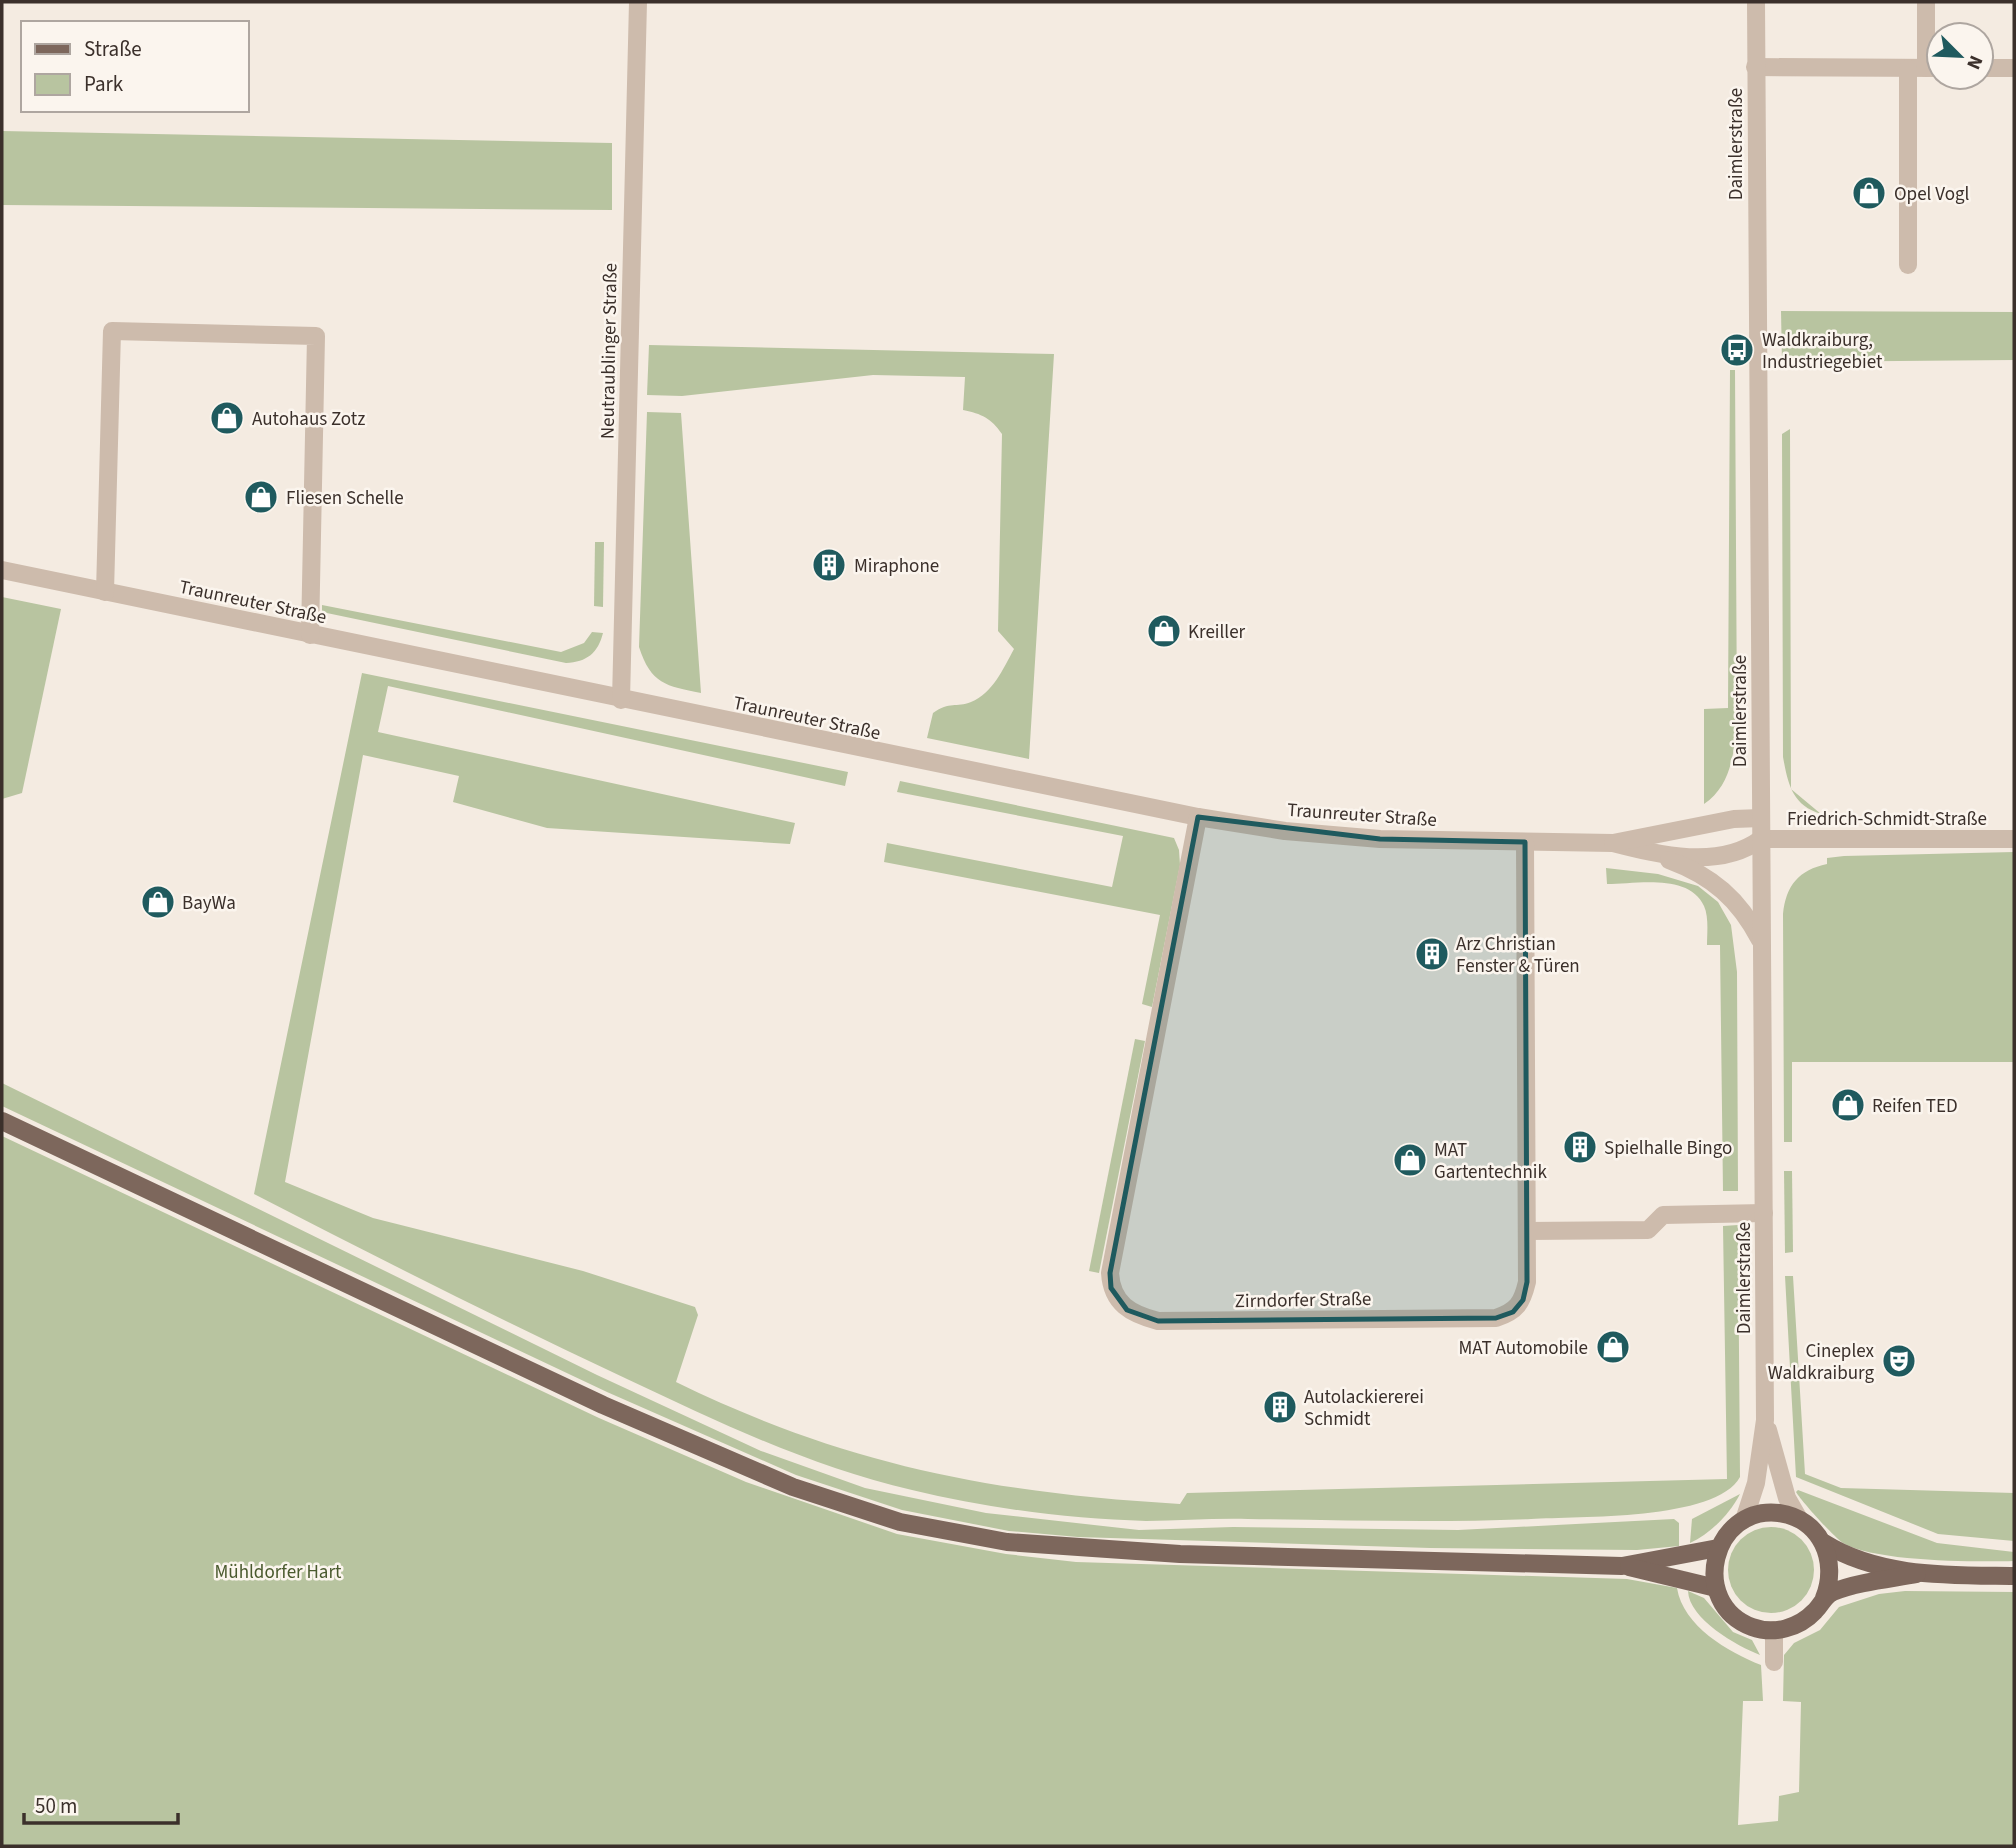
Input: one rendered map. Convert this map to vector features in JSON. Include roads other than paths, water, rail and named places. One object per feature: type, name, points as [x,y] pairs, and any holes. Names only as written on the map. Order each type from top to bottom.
[{"type":"main road","points":[[2,1121],[603,1405],[793,1487],[900,1522],[1007,1542],[1077,1549],[1622,1566],[1716,1588]]},
{"type":"main road","points":[[1824,1598],[1831,1571],[1824,1544],[1817,1534],[1799,1519],[1777,1513],[1744,1520],[1729,1532],[1718,1548],[1714,1568],[1716,1588],[1726,1608],[1742,1622],[1774,1630],[1787,1628],[1809,1617],[1824,1598],[1833,1592],[1917,1574]]},
{"type":"main road","points":[[1824,1544],[1857,1559],[1917,1574],[2014,1576]]},
{"type":"main road","points":[[1622,1566],[1718,1548]]},
{"type":"street","name":"Neutraublinger Straße","points":[[621,700],[638,2]]},
{"type":"street","name":"Daimlerstraße","points":[[1744,1520],[1756,1483],[1765,1420],[1756,2]]},
{"type":"street","points":[[1908,265],[1924,68],[1926,2]]},
{"type":"street","points":[[1755,66],[1924,68]]},
{"type":"street","points":[[1995,68],[2014,68]]},
{"type":"street","points":[[105,592],[112,331],[316,336],[310,635]]},
{"type":"street","name":"Traunreuter Straße","points":[[2,570],[621,700],[1198,817],[1285,831],[1380,839],[1613,843],[1734,818],[1761,818]]},
{"type":"street","name":"Zirndorfer Straße","points":[[1198,817],[1110,1273],[1111,1288],[1127,1310],[1158,1321],[1496,1318],[1513,1312],[1523,1300],[1527,1282],[1525,842]]},
{"type":"street","name":"Friedrich-Schmidt-Straße","points":[[1761,839],[2014,838]]},
{"type":"street","name":"Traunreuter Straße","points":[[1642,851],[1719,857],[1734,855],[1761,839]]},
{"type":"street","name":"Traunreuter Straße","points":[[1613,843],[1686,866],[1715,881],[1747,916],[1762,944]]},
{"type":"street","points":[[1527,1231],[1648,1230],[1663,1215],[1764,1213]]},
{"type":"street","name":"Daimlerstraße","points":[[1765,1420],[1787,1498],[1799,1519]]},
{"type":"street","points":[[1774,1630],[1774,1662]]},
{"type":"place","name":"Opel Vogl","points":[[1869,193]]},
{"type":"place","name":"Waldkraiburg, Industriegebiet","points":[[1737,350]]},
{"type":"place","name":"Autohaus Zotz","points":[[227,418]]},
{"type":"place","name":"Fliesen Schelle","points":[[261,497]]},
{"type":"place","name":"Miraphone","points":[[829,565]]},
{"type":"place","name":"Kreiller","points":[[1164,631]]},
{"type":"place","name":"BayWa","points":[[158,902]]},
{"type":"place","name":"Arz Christian Fenster & Türen","points":[[1432,954]]},
{"type":"place","name":"Reifen TED","points":[[1848,1105]]},
{"type":"place","name":"Spielhalle Bingo","points":[[1580,1147]]},
{"type":"place","name":"MAT Gartentechnik","points":[[1410,1160]]},
{"type":"place","name":"MAT Automobile","points":[[1613,1347]]},
{"type":"place","name":"Cineplex Waldkraiburg","points":[[1899,1361]]},
{"type":"place","name":"Autolackiererei Schmidt","points":[[1280,1407]]},
{"type":"park label","name":"Mühldorfer Hart","points":[[278,1571]]}]
